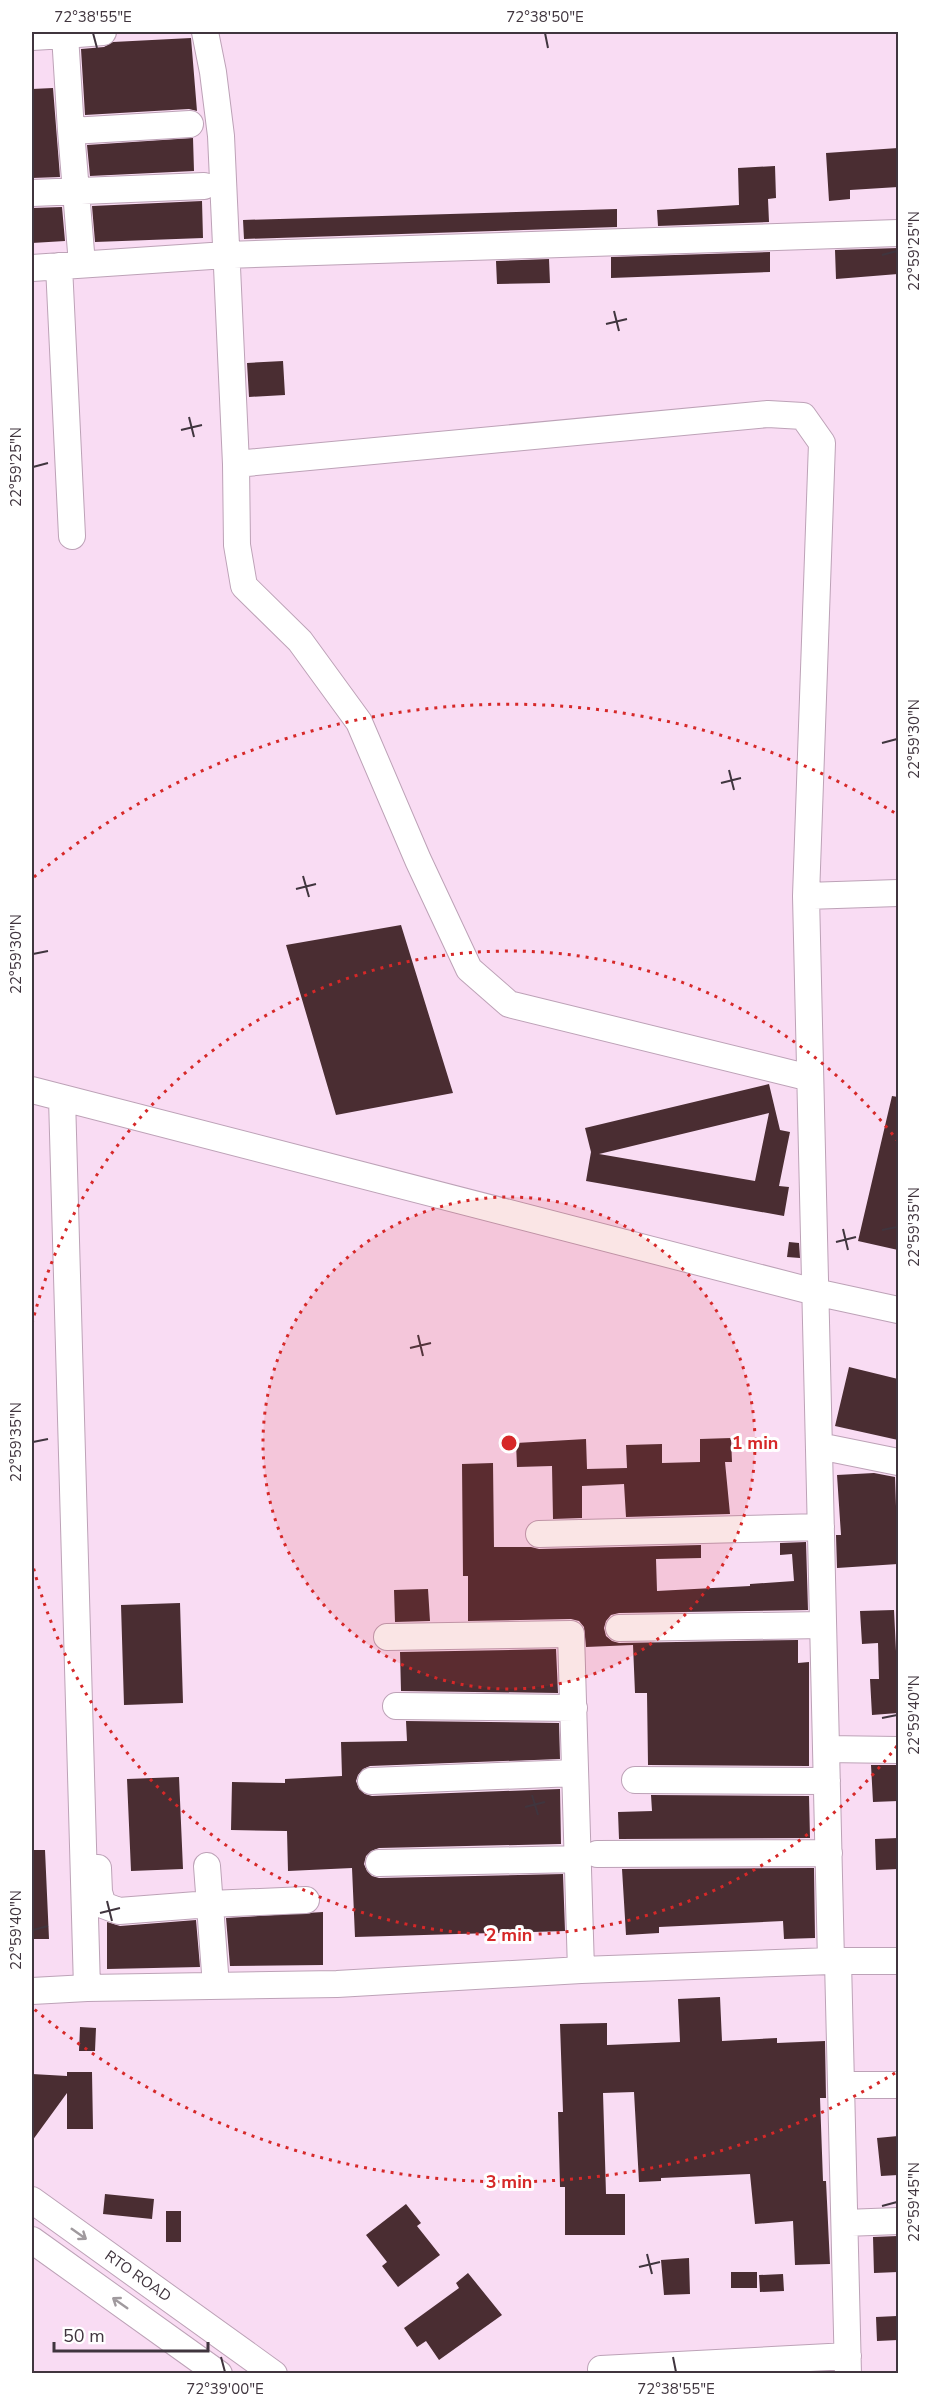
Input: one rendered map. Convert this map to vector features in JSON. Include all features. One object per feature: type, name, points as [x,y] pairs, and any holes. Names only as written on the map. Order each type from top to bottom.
[{"type":"street","points":[[32,37],[103,32]]},
{"type":"street","points":[[205,32],[213,72],[221,136],[236,464],[237,545],[244,586],[300,641],[359,722],[418,860],[469,969],[509,1004],[810,1078]]},
{"type":"street","points":[[65,35],[76,191],[71,265],[72,536]]},
{"type":"street","points":[[71,131],[190,124]]},
{"type":"street","points":[[32,193],[204,186]]},
{"type":"street","points":[[32,268],[226,255],[898,233]]},
{"type":"street","points":[[236,464],[768,414],[803,416],[822,443],[806,896],[826,1749],[829,1853],[842,2085],[848,2365],[601,2369]]},
{"type":"street","points":[[806,896],[898,893]]},
{"type":"street","points":[[32,1090],[815,1292],[898,1310]]},
{"type":"street","points":[[62,1098],[87,1988]]},
{"type":"street","points":[[819,1446],[898,1462]]},
{"type":"street","points":[[539,1534],[821,1527]]},
{"type":"street","points":[[619,1628],[823,1625]]},
{"type":"street","points":[[387,1636],[571,1634],[576,1773],[587,1856],[581,1970]]},
{"type":"street","points":[[396,1706],[574,1708]]},
{"type":"street","points":[[826,1749],[898,1750]]},
{"type":"street","points":[[371,1780],[576,1773]]},
{"type":"street","points":[[635,1780],[827,1781]]},
{"type":"street","points":[[95,1821],[99,1892],[103,1905],[119,1911],[306,1900]]},
{"type":"street","points":[[379,1863],[587,1856],[829,1853]]},
{"type":"street","points":[[207,1866],[216,1986]]},
{"type":"street","points":[[32,1991],[337,1984],[581,1970],[898,1961]]},
{"type":"street","points":[[842,2085],[898,2085]]},
{"type":"street","name":"RTO ROAD","points":[[32,2200],[274,2373]]},
{"type":"street","points":[[845,2223],[898,2221]]},
{"type":"street","points":[[32,2240],[219,2373]]},
{"type":"building","points":[[191,38],[197,111],[189,109],[85,115],[81,49],[104,47],[113,42]]},
{"type":"building","points":[[53,88],[60,177],[32,178],[32,89]]},
{"type":"building","points":[[193,138],[194,171],[90,176],[87,145]]},
{"type":"building","points":[[898,148],[898,187],[850,190],[850,199],[829,201],[826,153]]},
{"type":"building","points":[[775,166],[776,198],[768,199],[769,222],[658,226],[657,210],[739,205],[738,168]]},
{"type":"building","points":[[202,201],[203,238],[95,242],[92,206]]},
{"type":"building","points":[[62,207],[65,241],[32,243],[32,208]]},
{"type":"building","points":[[617,209],[617,227],[244,239],[243,220]]},
{"type":"building","points":[[898,248],[898,274],[836,279],[835,250]]},
{"type":"building","points":[[770,252],[770,272],[611,278],[611,257]]},
{"type":"building","points":[[549,259],[550,283],[497,284],[496,261]]},
{"type":"building","points":[[283,361],[285,395],[249,397],[247,363]]},
{"type":"building","points":[[401,925],[453,1093],[336,1115],[286,945]]},
{"type":"building","points":[[769,1084],[780,1130],[790,1132],[779,1186],[789,1187],[784,1216],[586,1181],[591,1152],[585,1128]],"holes":[[[769,1113],[755,1181],[599,1154]]]},
{"type":"building","points":[[892,1096],[898,1097],[898,1250],[858,1241]]},
{"type":"building","points":[[789,1242],[799,1243],[800,1258],[787,1257]]},
{"type":"building","points":[[849,1367],[898,1379],[898,1440],[835,1426]]},
{"type":"building","points":[[731,1438],[732,1462],[725,1462],[730,1514],[626,1517],[624,1484],[582,1486],[582,1518],[553,1519],[552,1466],[517,1467],[516,1443],[586,1439],[587,1469],[627,1468],[626,1445],[662,1444],[662,1463],[700,1462],[700,1439]]},
{"type":"building","points":[[493,1463],[494,1547],[539,1549],[701,1545],[701,1558],[656,1559],[657,1591],[794,1581],[792,1554],[780,1555],[780,1543],[806,1542],[808,1610],[619,1613],[611,1615],[604,1628],[606,1636],[619,1643],[798,1640],[798,1663],[809,1662],[809,1766],[648,1765],[647,1693],[635,1693],[633,1645],[586,1647],[584,1627],[579,1621],[571,1619],[468,1621],[468,1576],[463,1576],[462,1464]]},
{"type":"building","points":[[874,1473],[895,1477],[898,1564],[837,1568],[836,1535],[841,1535],[837,1475]]},
{"type":"building","points":[[428,1589],[430,1621],[395,1622],[394,1590]]},
{"type":"building","points":[[180,1603],[183,1703],[124,1705],[121,1605]]},
{"type":"building","points":[[894,1610],[896,1651],[898,1651],[898,1713],[872,1715],[870,1679],[879,1679],[878,1643],[862,1644],[860,1611]]},
{"type":"building","points":[[556,1649],[558,1693],[401,1691],[400,1652]]},
{"type":"building","points":[[406,1721],[559,1723],[560,1759],[370,1766],[363,1769],[356,1781],[359,1789],[372,1796],[560,1789],[561,1844],[379,1848],[366,1856],[364,1864],[367,1871],[379,1878],[563,1874],[565,1931],[355,1937],[352,1868],[288,1871],[287,1831],[231,1830],[232,1782],[285,1783],[285,1779],[342,1776],[341,1742],[407,1741]]},
{"type":"building","points":[[871,1765],[898,1765],[898,1801],[873,1802]]},
{"type":"building","points":[[179,1777],[183,1869],[131,1871],[127,1779]]},
{"type":"building","points":[[651,1795],[809,1796],[810,1838],[619,1839],[618,1812],[652,1811]]},
{"type":"building","points":[[898,1838],[898,1869],[876,1870],[875,1839]]},
{"type":"building","points":[[32,1850],[45,1850],[49,1939],[32,1939]]},
{"type":"building","points":[[814,1868],[815,1938],[784,1939],[783,1921],[659,1927],[659,1933],[626,1935],[622,1869]]},
{"type":"building","points":[[323,1912],[323,1965],[230,1966],[226,1918]]},
{"type":"building","points":[[196,1920],[200,1967],[107,1969],[107,1922],[120,1926]]},
{"type":"building","points":[[720,1997],[722,2041],[777,2038],[777,2043],[825,2041],[826,2098],[820,2098],[823,2181],[826,2181],[830,2264],[795,2265],[793,2221],[755,2224],[750,2174],[661,2178],[661,2181],[639,2182],[634,2092],[603,2093],[606,2194],[625,2194],[625,2235],[565,2235],[565,2187],[560,2187],[558,2112],[563,2112],[560,2024],[607,2023],[607,2045],[680,2042],[678,1999]]},
{"type":"building","points":[[80,2027],[96,2028],[95,2051],[79,2051]]},
{"type":"building","points":[[67,2072],[92,2072],[93,2129],[67,2129],[67,2093],[32,2141],[32,2074],[67,2076]]},
{"type":"building","points":[[898,2136],[898,2175],[881,2176],[877,2138]]},
{"type":"building","points":[[105,2194],[154,2199],[152,2219],[103,2214]]},
{"type":"building","points":[[406,2204],[421,2223],[417,2226],[440,2255],[398,2287],[382,2266],[387,2262],[366,2235]]},
{"type":"building","points":[[166,2211],[181,2211],[181,2242],[166,2242]]},
{"type":"building","points":[[898,2236],[898,2272],[874,2273],[873,2237]]},
{"type":"building","points":[[689,2258],[690,2294],[664,2295],[661,2260]]},
{"type":"building","points":[[731,2272],[757,2272],[757,2288],[731,2288]]},
{"type":"building","points":[[468,2273],[502,2315],[439,2360],[426,2341],[417,2347],[404,2328],[459,2288],[456,2283]]},
{"type":"building","points":[[783,2274],[784,2291],[760,2292],[759,2275]]},
{"type":"building","points":[[897,2316],[898,2340],[877,2341],[876,2317]]}]
